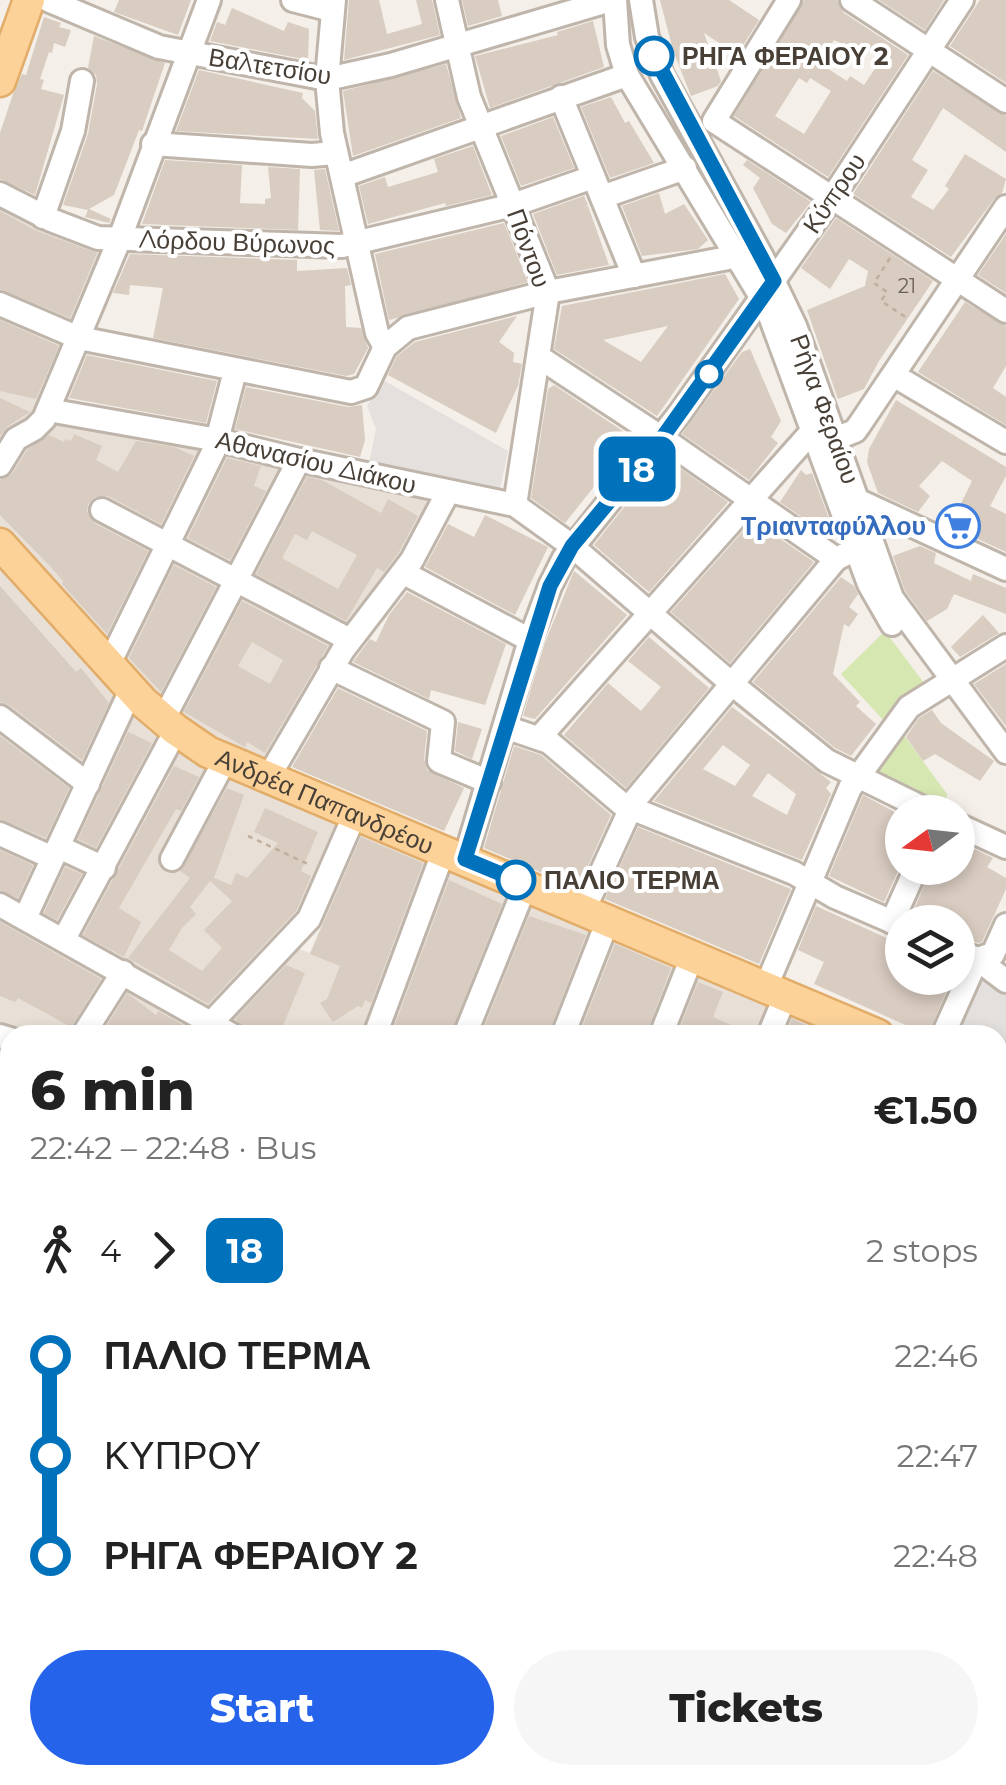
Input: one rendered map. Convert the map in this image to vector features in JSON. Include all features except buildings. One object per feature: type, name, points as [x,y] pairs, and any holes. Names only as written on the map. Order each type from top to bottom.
[{"type":"main road","points":[[0,80],[29,0]]},
{"type":"main road","name":"Ανδρέα Παπανδρέου","points":[[0,544],[132,690],[170,725],[225,760],[853,1025]]},
{"type":"street","name":"Βαλτετσίου","points":[[48,0],[150,43],[327,80],[613,0]]},
{"type":"street","points":[[0,466],[11,444],[39,425],[48,410],[120,238],[209,0]]},
{"type":"street","points":[[293,0],[333,5],[327,80],[335,152],[377,333],[386,346]]},
{"type":"street","name":"Πόντου","points":[[447,0],[469,97],[548,292],[515,505]]},
{"type":"street","name":"Ρήγα Φεραίου","points":[[613,0],[618,45],[627,75],[739,256],[768,289],[855,549],[894,602],[945,684],[1006,752]]},
{"type":"street","name":"Ρήγα Φεραίου","points":[[641,0],[648,37],[662,75],[768,289],[799,337],[859,501],[855,549]]},
{"type":"street","points":[[789,0],[714,121],[1006,310]]},
{"type":"street","points":[[852,0],[1006,100]]},
{"type":"street","name":"Κύπρου","points":[[379,1025],[489,782],[530,640],[550,586],[572,546],[662,438],[832,198],[962,0]]},
{"type":"street","points":[[342,176],[627,75]]},
{"type":"street","points":[[43,216],[72,130],[82,81]]},
{"type":"street","points":[[561,98],[634,276]]},
{"type":"street","points":[[153,144],[312,155],[335,152]]},
{"type":"street","name":"Λόρδου Βύρωνος","points":[[0,194],[87,236],[356,245],[685,168]]},
{"type":"street","points":[[837,438],[854,431],[895,376],[1006,208]]},
{"type":"street","points":[[0,304],[80,338],[351,392],[366,387],[386,346],[408,328],[548,292],[739,256]]},
{"type":"street","points":[[539,358],[751,499],[855,549],[732,684],[630,808],[565,1025]]},
{"type":"street","points":[[109,664],[218,440],[235,371]]},
{"type":"street","points":[[895,376],[1006,442]]},
{"type":"street","name":"Αθανασίου Διάκου","points":[[48,410],[218,440],[515,505],[572,546],[826,761],[893,795]]},
{"type":"street","points":[[539,738],[814,429]]},
{"type":"street","points":[[64,939],[104,868],[235,579],[298,460]]},
{"type":"street","points":[[268,778],[331,668],[404,574],[448,492]]},
{"type":"street","points":[[859,501],[1006,569]]},
{"type":"street","points":[[102,510],[350,640]]},
{"type":"street","points":[[404,574],[530,640]]},
{"type":"street","points":[[770,1025],[775,992],[809,881],[855,778],[906,710],[1006,646]]},
{"type":"street","points":[[331,668],[443,722],[439,761],[489,782]]},
{"type":"street","points":[[25,918],[132,690]]},
{"type":"street","points":[[0,717],[88,784]]},
{"type":"street","points":[[505,727],[539,738],[630,808],[809,881],[885,919]]},
{"type":"street","points":[[172,858],[225,760]]},
{"type":"street","points":[[210,1023],[309,920],[354,814]]},
{"type":"street","points":[[975,833],[1006,847]]},
{"type":"street","points":[[0,834],[104,868]]},
{"type":"street","points":[[469,1025],[526,884]]},
{"type":"street","points":[[0,904],[214,1025]]},
{"type":"street","points":[[975,955],[993,954],[1006,924]]},
{"type":"street","points":[[665,1025],[692,956]]},
{"type":"street","points":[[975,960],[1006,980]]},
{"type":"street","points":[[89,1025],[123,972]]},
{"type":"street","points":[[946,1025],[955,995]]},
{"type":"path","points":[[900,242],[874,283],[887,292],[881,301],[925,330]]},
{"type":"path","points":[[248,836],[318,868]]},
{"type":"shaded area","points":[[0,199],[106,253],[32,418],[140,433],[436,501],[407,558],[332,646],[254,790],[340,825],[298,920],[210,1016],[224,1025],[0,1025]]},
{"type":"shaded area","points":[[383,380],[508,451],[499,493],[368,468],[376,429],[367,406]]},
{"type":"shaded area","points":[[360,831],[684,963],[813,1025],[224,1022],[294,947],[310,953]]},
{"type":"shaded area","points":[[982,966],[1006,978],[1006,1025],[955,1025],[969,995],[975,995],[975,982]]},
{"type":"green space","points":[[885,631],[924,683],[885,722],[841,674]]},
{"type":"green space","points":[[900,730],[947,795],[927,795],[869,771]]},
{"type":"bus line","name":"18","points":[[516,880],[465,859],[530,640],[550,586],[572,546],[662,438],[774,281],[654,56]]},
{"type":"place","name":"ΡΗΓΑ ΦΕΡΑΙΟΥ 2","points":[[654,56]]},
{"type":"place","name":"Τριανταφύλλου","points":[[958,526]]},
{"type":"place","name":"ΠΑΛΙΟ ΤΕΡΜΑ","points":[[516,880]]}]
